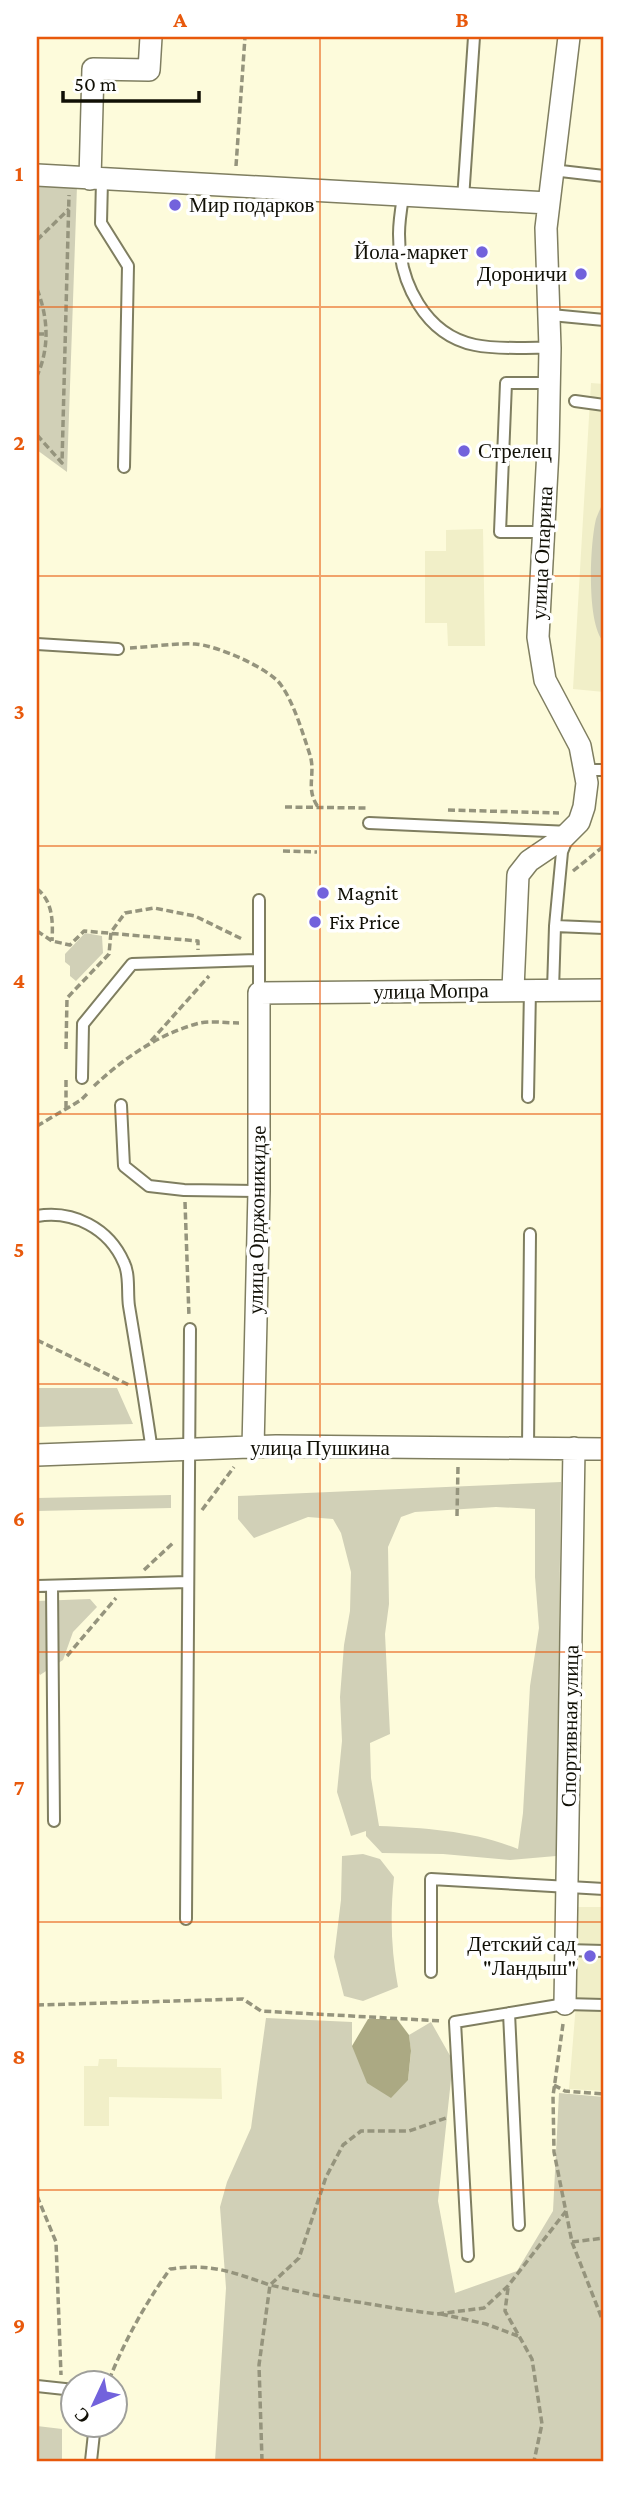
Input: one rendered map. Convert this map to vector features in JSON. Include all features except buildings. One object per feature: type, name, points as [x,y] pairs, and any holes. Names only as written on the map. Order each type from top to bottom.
[{"type":"street","points":[[96,179],[93,69],[149,70],[151,37]]},
{"type":"street","name":"улица Опарина","points":[[521,989],[518,875],[529,861],[579,822],[595,770],[548,687],[539,655],[550,383],[551,315],[546,268],[548,203],[569,37]]},
{"type":"street","points":[[37,175],[548,203]]},
{"type":"street","name":"улица Мопра","points":[[259,993],[604,990]]},
{"type":"street","name":"улица Орджоникидзе","points":[[253,1448],[259,1191],[259,993]]},
{"type":"street","name":"улица Пушкина","points":[[37,1455],[253,1448],[604,1449]]},
{"type":"street","name":"Спортивная улица","points":[[565,2004],[574,1448]]},
{"type":"lane","points":[[463,199],[474,37]]},
{"type":"lane","points":[[552,170],[604,176]]},
{"type":"lane","points":[[96,179],[101,223],[128,266],[124,467]]},
{"type":"lane","points":[[403,197],[399,234],[401,260],[410,290],[424,312],[441,330],[461,342],[478,346],[550,348]]},
{"type":"lane","points":[[551,315],[604,320]]},
{"type":"lane","points":[[543,532],[500,532],[506,383],[550,383]]},
{"type":"lane","points":[[575,401],[604,405]]},
{"type":"lane","points":[[37,645],[118,649]]},
{"type":"lane","points":[[369,823],[569,832],[562,852],[555,926],[553,990]]},
{"type":"lane","points":[[259,900],[259,993]]},
{"type":"lane","points":[[555,926],[604,928]]},
{"type":"lane","points":[[82,1078],[83,1024],[132,964],[258,960]]},
{"type":"lane","points":[[521,989],[528,1097]]},
{"type":"lane","points":[[121,1105],[124,1166],[149,1186],[184,1190],[259,1191]]},
{"type":"lane","points":[[37,1216],[53,1213],[84,1220],[107,1237],[125,1265],[152,1451]]},
{"type":"lane","points":[[528,1448],[530,1234]]},
{"type":"lane","points":[[186,1920],[190,1329]]},
{"type":"lane","points":[[37,1586],[188,1582]]},
{"type":"lane","points":[[52,1586],[54,1821]]},
{"type":"lane","points":[[431,1972],[431,1878],[604,1889]]},
{"type":"lane","points":[[566,1951],[604,1951]]},
{"type":"lane","points":[[468,2256],[455,2022],[565,2004],[604,2005]]},
{"type":"lane","points":[[509,2013],[519,2225]]},
{"type":"lane","points":[[37,2386],[60,2388]]},
{"type":"lane","points":[[91,2461],[93,2438]]},
{"type":"path","points":[[234,186],[245,37]]},
{"type":"path","points":[[37,435],[62,463],[69,194]]},
{"type":"path","points":[[37,240],[69,209]]},
{"type":"path","points":[[37,289],[43,305],[46,334],[45,351],[37,376]]},
{"type":"path","points":[[37,334],[46,334]]},
{"type":"path","points":[[118,649],[197,644],[228,654],[271,675],[282,686],[302,732],[311,760],[310,796],[318,807],[285,807]]},
{"type":"path","points":[[283,851],[317,852]]},
{"type":"path","points":[[37,889],[46,896],[53,921],[52,941]]},
{"type":"path","points":[[111,932],[125,913],[154,908],[195,916],[242,939]]},
{"type":"path","points":[[37,931],[52,941],[70,945],[84,931],[198,941],[198,953],[208,953]]},
{"type":"path","points":[[37,1126],[81,1100],[110,1072],[149,1044],[198,1023],[259,1023]]},
{"type":"path","points":[[184,1190],[190,1329]]},
{"type":"path","points":[[37,1339],[143,1392]]},
{"type":"path","points":[[457,1516],[458,1464]]},
{"type":"path","points":[[37,2005],[243,1999],[261,2011],[455,2022]]},
{"type":"path","points":[[565,2004],[554,2085],[554,2152],[572,2242],[604,2325]]},
{"type":"path","points":[[554,2085],[565,2091],[604,2094]]},
{"type":"path","points":[[262,2461],[259,2365],[270,2285],[299,2258],[326,2176],[343,2145],[362,2131],[409,2131],[460,2114]]},
{"type":"path","points":[[37,2196],[56,2242],[61,2368]]},
{"type":"path","points":[[437,2314],[484,2308],[508,2286],[566,2211]]},
{"type":"path","points":[[572,2242],[604,2238]]},
{"type":"path","points":[[114,2368],[146,2302],[170,2269],[195,2265],[221,2268],[270,2285],[315,2295],[486,2324],[520,2337]]},
{"type":"path","points":[[508,2286],[505,2311],[532,2359],[541,2424],[534,2461]]},
{"type":"shaded area","points":[[591,383],[604,384],[604,692],[573,689]]},
{"type":"shaded area","points":[[483,529],[485,646],[448,646],[447,623],[425,623],[425,551],[446,551],[446,530]]},
{"type":"shaded area","name":"Детский сад \"Ландыш\"","points":[[577,1907],[604,1907],[604,2091],[569,2089],[576,2004]]},
{"type":"shaded area","points":[[368,2019],[397,2019],[409,2035],[411,2051],[408,2080],[391,2098],[367,2083],[352,2046]]},
{"type":"shaded area","points":[[99,2059],[117,2059],[117,2067],[221,2068],[222,2099],[109,2097],[109,2126],[84,2126],[84,2066],[98,2066]]},
{"type":"green space","points":[[37,184],[77,186],[67,472],[37,450]]},
{"type":"green space","points":[[604,499],[604,642],[594,619],[591,564],[596,519]]},
{"type":"green space","points":[[85,933],[102,936],[103,953],[76,981],[70,976],[70,966],[65,962],[65,954]]},
{"type":"green space","points":[[37,1388],[117,1388],[133,1424],[37,1427]]},
{"type":"green space","points":[[561,1482],[556,1856],[510,1860],[443,1854],[382,1853],[366,1836],[366,1831],[351,1836],[337,1792],[342,1741],[340,1697],[350,1611],[351,1572],[341,1533],[333,1519],[308,1517],[254,1538],[238,1519],[238,1496]],"holes":[[[496,1507],[535,1509],[535,1577],[539,1628],[530,1686],[523,1813],[518,1849],[467,1834],[379,1826],[371,1778],[370,1743],[390,1734],[385,1634],[389,1604],[388,1547],[401,1517],[415,1512]]]},
{"type":"green space","points":[[171,1495],[171,1508],[37,1511],[37,1498]]},
{"type":"green space","points":[[90,1599],[97,1607],[73,1632],[63,1660],[40,1675],[37,1669],[37,1601]]},
{"type":"green space","points":[[363,1854],[380,1859],[394,1877],[392,1932],[398,1987],[363,2001],[344,1996],[334,1957],[341,1900],[342,1856]]},
{"type":"green space","points":[[266,2018],[352,2022],[352,2046],[408,2080],[411,2052],[409,2035],[431,2022],[453,2061],[438,2201],[455,2293],[517,2271],[553,2211],[559,2093],[604,2097],[604,2461],[215,2461],[226,2288],[220,2207],[227,2182],[251,2128]]},
{"type":"green space","points":[[37,2426],[60,2429],[62,2461],[37,2461]]},
{"type":"place","name":"Мир подарков","points":[[175,205]]},
{"type":"place","name":"Йола-маркет","points":[[482,252]]},
{"type":"place","name":"Дороничи","points":[[581,274]]},
{"type":"place","name":"Стрелец","points":[[464,451]]},
{"type":"place","name":"Magnit","points":[[323,893]]},
{"type":"place","name":"Fix Price","points":[[315,922]]},
{"type":"place","name":"Детский сад \"Ландыш\"","points":[[590,1956]]}]
